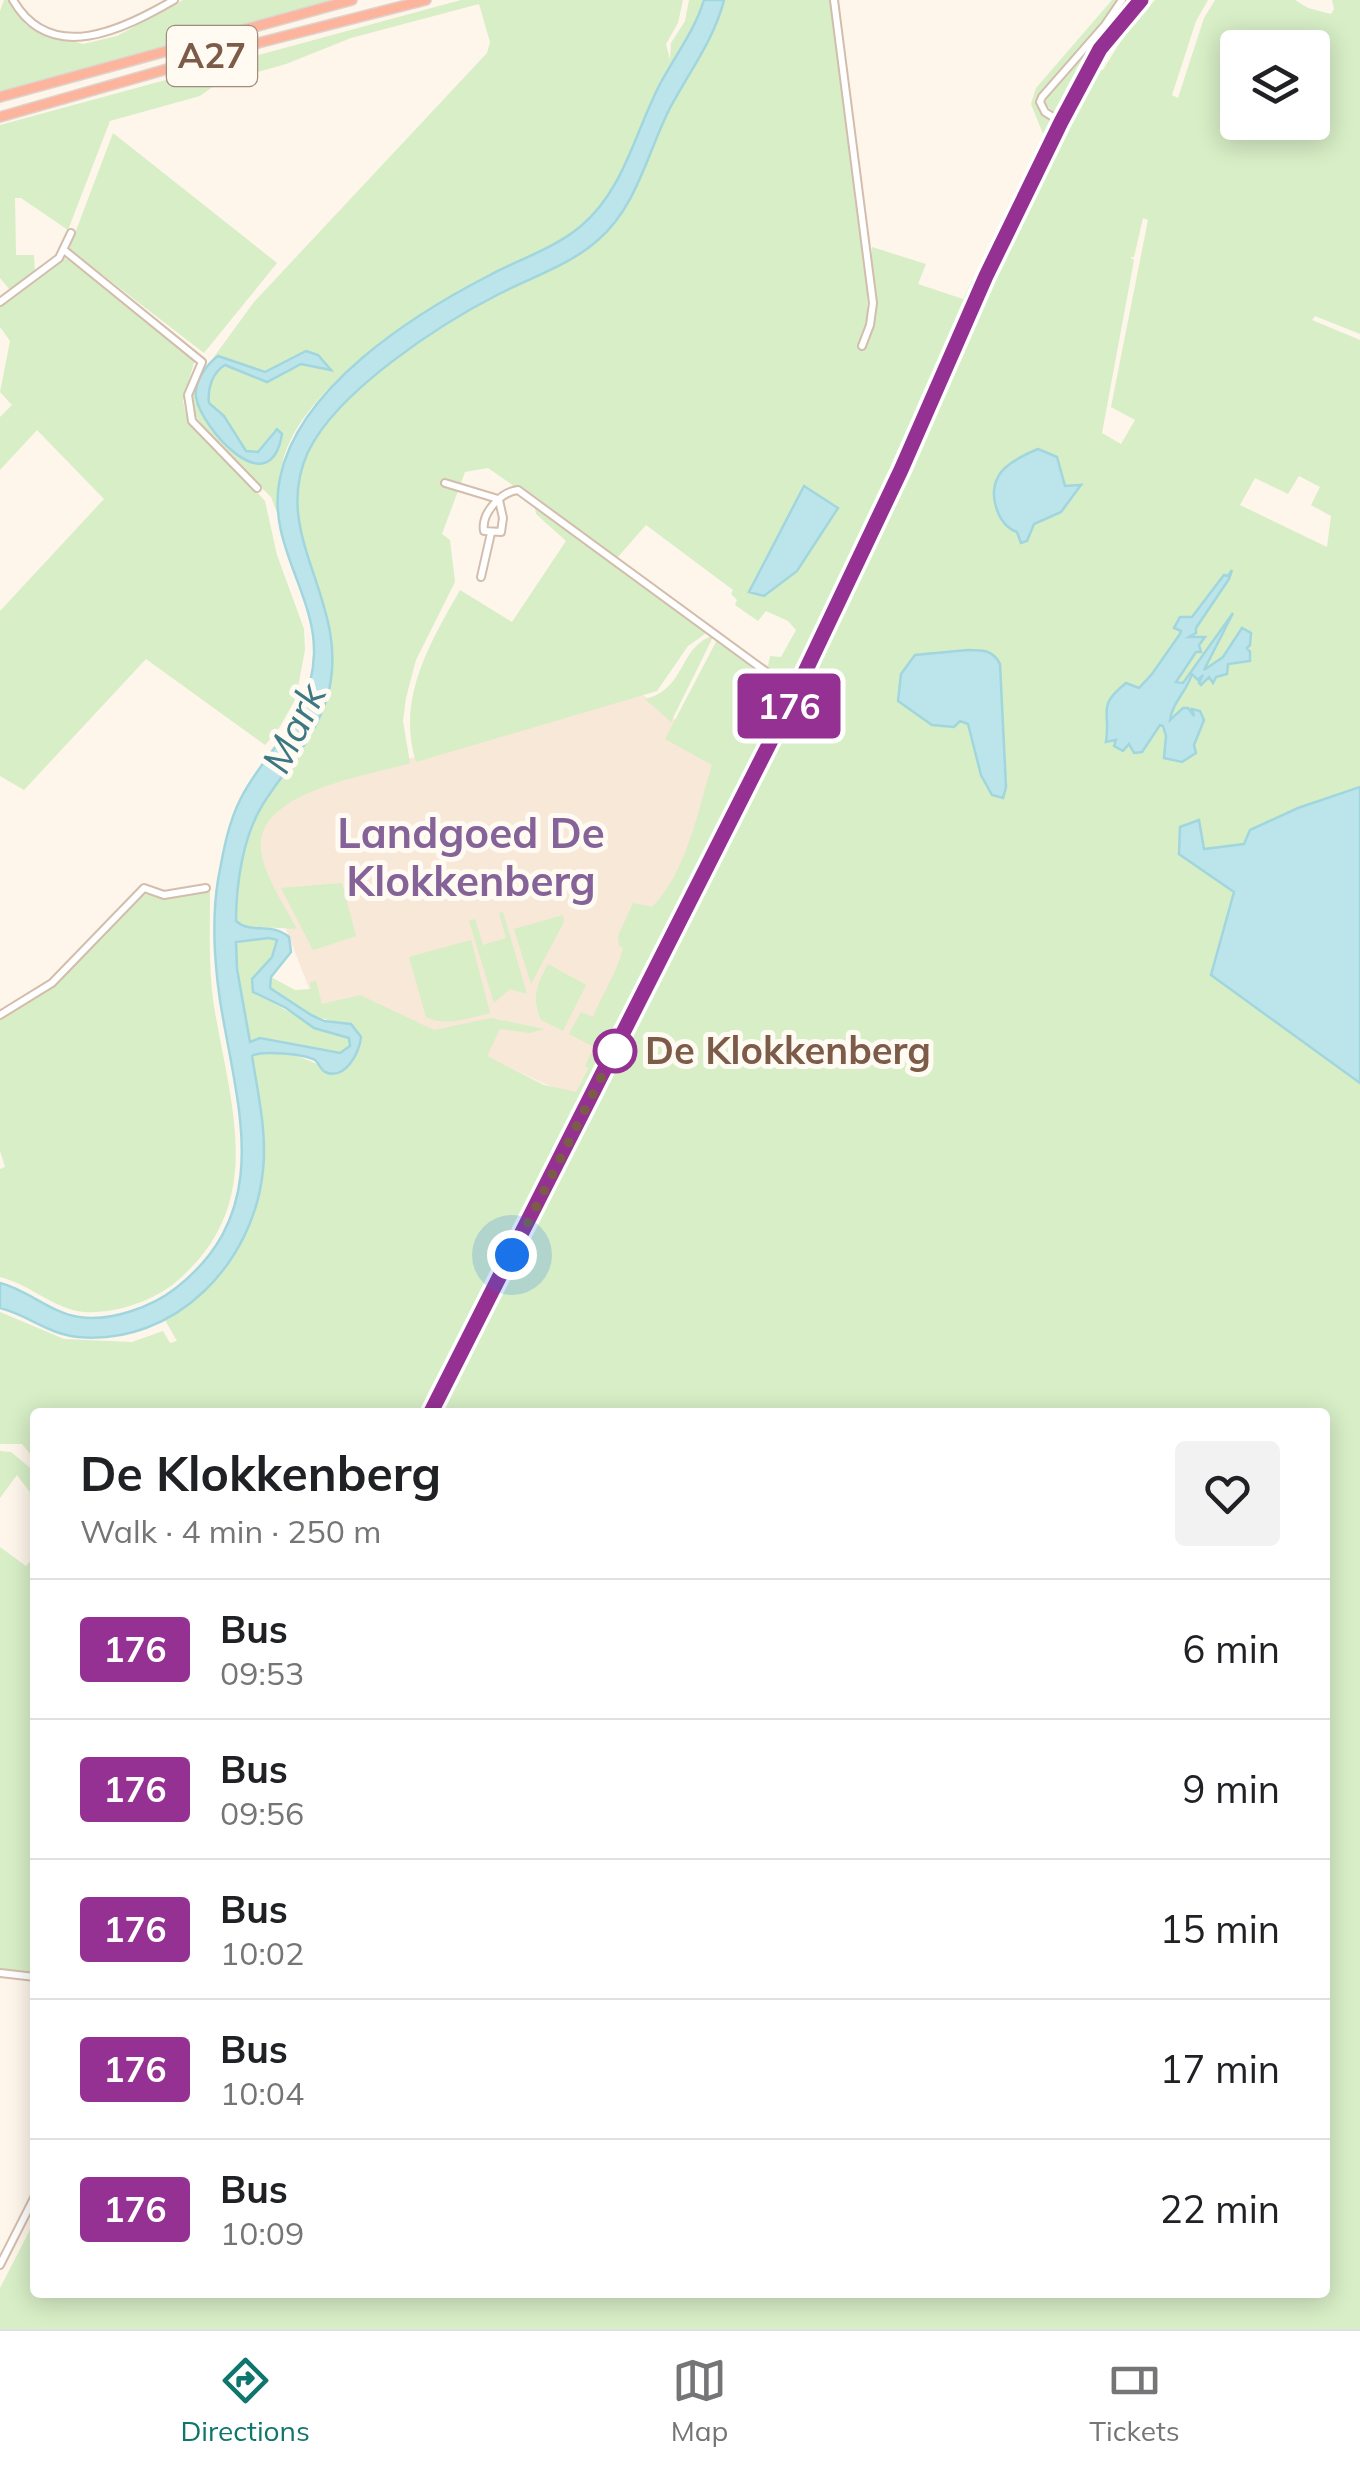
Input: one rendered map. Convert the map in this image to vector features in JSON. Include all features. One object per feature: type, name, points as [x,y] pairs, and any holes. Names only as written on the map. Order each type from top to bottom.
[{"type":"highway","name":"A27","points":[[0,97],[352,0]]},
{"type":"highway","name":"A27","points":[[0,117],[258,43],[426,0]]},
{"type":"street","points":[[13,0],[32,24],[49,34],[70,38],[120,26],[174,0]]},
{"type":"street","points":[[834,0],[873,303],[862,346]]},
{"type":"street","points":[[1061,122],[1045,112],[1040,102],[1042,96],[1122,0]]},
{"type":"street","points":[[433,1408],[795,693],[1061,122],[1100,49],[1141,0]]},
{"type":"street","points":[[0,302],[44,271],[64,250],[71,233]]},
{"type":"street","points":[[64,250],[202,362],[188,395],[192,421],[256,488]]},
{"type":"street","points":[[445,483],[499,500]]},
{"type":"street","points":[[499,500],[502,528],[498,534],[483,530],[487,514],[499,500],[518,490],[795,693]]},
{"type":"street","points":[[481,577],[492,533]]},
{"type":"street","points":[[0,1015],[52,982],[144,888],[164,895],[206,888]]},
{"type":"street","points":[[0,1972],[30,1976]]},
{"type":"street","points":[[0,2265],[30,2206]]},
{"type":"shaded area","points":[[643,695],[732,763],[574,1097],[359,999],[318,1011],[254,847],[274,800],[545,717]]},
{"type":"green space","points":[[4,0],[37,32],[83,44],[117,36],[183,0],[337,0],[0,92],[0,11]]},
{"type":"green space","points":[[461,0],[683,0],[678,23],[666,44],[670,60],[671,43],[685,21],[689,0],[704,0],[634,152],[601,205],[565,238],[434,307],[351,367],[307,414],[291,439],[280,475],[277,513],[271,497],[195,415],[191,406],[193,390],[201,376],[199,388],[206,416],[235,453],[259,464],[276,452],[280,442],[274,430],[258,452],[246,451],[224,416],[209,403],[212,381],[225,365],[267,382],[318,355],[265,372],[218,356],[211,361],[254,302],[487,53],[490,42],[479,4],[351,38],[286,64],[218,83],[200,96],[110,121],[68,230],[21,198],[15,198],[16,255],[34,255],[35,272],[10,290],[0,278],[0,125]]},
{"type":"green space","points":[[724,0],[830,0],[868,282],[867,327],[861,342],[867,346],[875,317],[872,247],[926,264],[918,284],[963,299],[1043,134],[1031,104],[1036,88],[1112,0],[1120,0],[1040,98],[1039,110],[1052,123],[1050,136],[969,305],[978,308],[1099,69],[1103,70],[1126,33],[1155,0],[1208,0],[1196,21],[1172,95],[1178,98],[1204,18],[1215,0],[1295,0],[1331,14],[1332,0],[1360,0],[1360,334],[1315,316],[1312,320],[1360,340],[1360,2329],[0,2329],[0,2288],[30,2230],[30,2298],[1330,2298],[1330,1408],[30,1408],[30,1454],[22,1444],[0,1444],[0,1312],[64,1339],[132,1342],[163,1331],[170,1343],[177,1341],[165,1320],[197,1298],[233,1257],[256,1203],[262,1146],[252,1056],[281,1053],[304,1058],[331,1072],[346,1066],[356,1056],[359,1042],[355,1027],[310,1015],[273,991],[269,985],[271,977],[295,990],[311,989],[310,982],[316,981],[322,1004],[360,995],[434,1030],[491,1018],[544,1029],[530,1033],[500,1029],[487,1056],[544,1085],[576,1092],[591,1053],[595,1055],[598,1049],[569,1034],[581,1012],[593,1017],[620,957],[623,948],[618,936],[633,903],[652,907],[674,876],[690,840],[712,765],[665,739],[718,638],[768,666],[770,656],[781,657],[796,630],[788,621],[766,611],[758,621],[735,605],[733,590],[646,525],[617,558],[488,468],[465,472],[442,534],[450,540],[455,582],[416,660],[406,698],[403,721],[410,763],[317,789],[275,814],[264,831],[261,851],[276,891],[297,929],[241,926],[236,921],[237,892],[256,817],[309,738],[328,694],[333,660],[330,629],[298,513],[298,483],[308,452],[341,406],[392,362],[475,307],[575,257],[598,240],[632,195],[670,108],[708,42]],"holes":[[[1143,218],[1148,220],[1111,407],[1135,420],[1121,444],[1102,433],[1134,260],[1130,257],[1134,257]],[[1299,476],[1320,487],[1311,505],[1331,516],[1327,547],[1240,505],[1255,478],[1288,494]]]},
{"type":"green space","points":[[1125,0],[1136,0],[1099,46],[1063,109],[1055,113],[1045,104],[1048,95]]},
{"type":"green space","points":[[113,133],[277,263],[204,353],[69,249]]},
{"type":"green space","points":[[63,258],[72,260],[195,359],[183,401],[186,415],[265,501],[277,555],[304,629],[305,650],[296,698],[265,745],[146,659],[24,790],[0,776],[0,611],[104,499],[37,430],[0,470],[0,417],[12,405],[0,392],[10,341],[0,327],[0,306]]},
{"type":"green space","points":[[535,508],[709,631],[688,646],[657,691],[416,762],[411,739],[413,694],[428,651],[460,590],[512,622],[566,541],[536,514]]},
{"type":"green space","points":[[714,635],[671,722],[645,699],[668,687],[694,649]]},
{"type":"green space","points":[[342,883],[356,936],[313,950],[281,888]]},
{"type":"green space","points":[[210,889],[211,982],[229,1085],[236,1155],[233,1189],[223,1221],[205,1252],[157,1295],[108,1311],[73,1310],[0,1277],[0,1169],[5,1167],[0,1151],[0,1019],[48,989],[141,894],[160,896]]},
{"type":"green space","points":[[503,912],[527,994],[510,989],[494,1003],[469,921],[475,919],[483,945],[506,938],[499,913]]},
{"type":"green space","points":[[563,915],[564,922],[531,984],[514,929]]},
{"type":"green space","points":[[269,938],[278,943],[251,983],[256,995],[313,1025],[349,1038],[350,1046],[340,1053],[260,1040],[250,1043],[236,942]]},
{"type":"green space","points":[[471,940],[490,1013],[450,1021],[426,1017],[409,957]]},
{"type":"green space","points":[[548,964],[586,985],[563,1031],[541,1020],[536,1004],[538,985]]},
{"type":"green space","points":[[0,1451],[11,1452],[30,1468],[30,1492],[17,1475],[0,1498]]},
{"type":"green space","points":[[0,1547],[26,1566],[30,1562],[30,1972],[0,1969]]},
{"type":"water","name":"Mark","points":[[704,0],[724,0],[714,29],[670,108],[632,195],[612,226],[575,257],[475,307],[392,361],[342,406],[308,452],[299,483],[298,513],[330,629],[328,694],[309,738],[263,804],[250,831],[239,876],[236,921],[289,937],[291,952],[271,977],[270,988],[324,1021],[351,1024],[361,1037],[358,1050],[345,1069],[332,1074],[315,1060],[302,1056],[252,1056],[264,1142],[256,1204],[244,1237],[226,1266],[204,1292],[177,1313],[147,1328],[113,1336],[78,1337],[0,1308],[0,1283],[79,1317],[130,1311],[176,1288],[206,1259],[226,1229],[237,1197],[242,1163],[241,1128],[216,967],[218,880],[236,808],[306,697],[314,654],[308,610],[280,524],[280,478],[291,445],[309,414],[334,385],[394,333],[459,292],[560,241],[596,212],[618,178],[660,84]],"holes":[[[277,940],[272,957],[252,979],[253,992],[314,1028],[349,1038],[350,1046],[340,1053],[260,1038],[250,1042],[236,942]]]},
{"type":"water","points":[[306,351],[318,355],[331,370],[301,364],[267,382],[225,365],[214,376],[209,403],[224,416],[246,451],[258,452],[277,429],[282,434],[275,454],[264,463],[251,462],[236,454],[210,426],[196,397],[205,369],[218,356],[265,372]]},
{"type":"water","points":[[1038,449],[1057,457],[1065,486],[1081,485],[1061,512],[1034,524],[1027,541],[1021,543],[1017,532],[1000,517],[995,485],[1005,468]]},
{"type":"water","points":[[804,486],[838,508],[797,571],[764,596],[749,592]]},
{"type":"water","points":[[1232,570],[1196,633],[1189,637],[1205,637],[1199,645],[1201,652],[1196,652],[1176,682],[1183,683],[1233,613],[1204,670],[1223,657],[1242,628],[1251,633],[1247,648],[1250,661],[1228,664],[1227,674],[1216,677],[1213,683],[1209,677],[1201,685],[1203,675],[1198,680],[1192,674],[1170,720],[1183,708],[1194,716],[1192,709],[1200,711],[1204,720],[1194,745],[1196,753],[1182,762],[1164,758],[1166,736],[1160,725],[1142,752],[1134,753],[1129,744],[1123,751],[1114,746],[1116,740],[1106,742],[1111,698],[1126,683],[1139,688],[1180,634],[1174,628],[1180,617],[1192,617]]},
{"type":"water","points":[[987,652],[1000,664],[1006,787],[1003,798],[992,795],[981,775],[968,724],[960,721],[954,727],[932,725],[898,701],[901,674],[915,655]]},
{"type":"water","points":[[1360,787],[1360,1083],[1211,975],[1234,892],[1179,854],[1180,827],[1199,820],[1204,849],[1244,844],[1250,830],[1298,808]]},
{"type":"bus line","name":"176","points":[[433,1408],[795,693],[901,470],[986,276],[1087,70],[1141,0]]},
{"type":"place","name":"De Klokkenberg","points":[[615,1051]]},
{"type":"district","name":"Landgoed De Klokkenberg","points":[[471,857]]},
{"type":"route","points":[[512,1255],[616,1048],[615,1051]]}]
